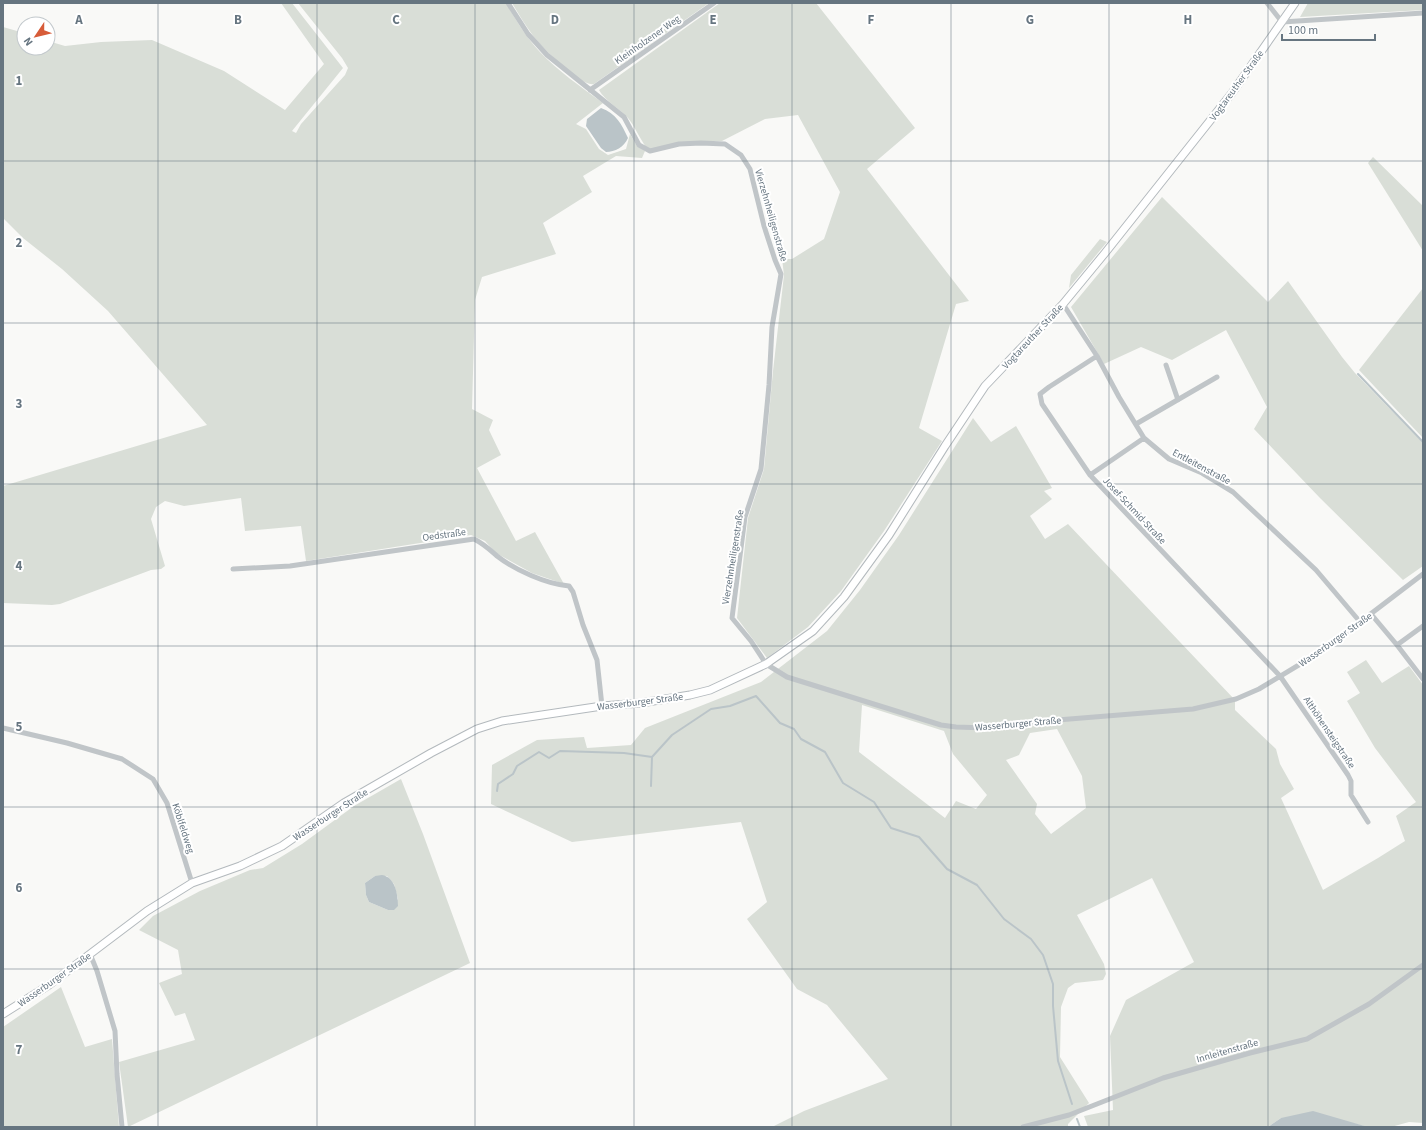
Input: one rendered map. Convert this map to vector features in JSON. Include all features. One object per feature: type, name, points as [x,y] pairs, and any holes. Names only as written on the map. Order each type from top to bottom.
[{"type":"main road","name":"Vogtareuther Straße","points":[[766,664],[813,630],[844,597],[889,535],[945,446],[982,391],[1063,304],[1115,240],[1232,93],[1295,3]]},
{"type":"main road","name":"Wasserburger Straße","points":[[3,1014],[49,985],[147,911],[192,883],[240,866],[282,846],[344,803],[431,753],[477,729],[502,721],[602,706],[641,703],[690,695],[710,690],[766,664]]},
{"type":"street","name":"Vierzehnheiligenstraße","points":[[508,3],[528,34],[547,56],[624,117],[639,145],[650,151],[679,144],[725,144],[741,155],[750,169],[764,226],[781,274],[772,327],[769,385],[760,469],[745,517],[732,618],[751,641],[766,664]]},
{"type":"street","name":"Kleinholzener Weg","points":[[590,90],[714,3]]},
{"type":"street","points":[[1266,3],[1282,22],[1423,13]]},
{"type":"street","name":"Entleitenstraße","points":[[1063,304],[1097,356],[1119,398],[1144,438],[1169,459],[1202,473],[1233,492],[1316,570],[1361,623]]},
{"type":"street","name":"Josef-Schmid-Straße","points":[[1097,356],[1040,394],[1042,404],[1090,475],[1280,676]]},
{"type":"street","points":[[1166,365],[1178,400]]},
{"type":"street","points":[[1136,424],[1217,377]]},
{"type":"street","points":[[1090,475],[1144,438]]},
{"type":"street","name":"Oedstraße","points":[[233,569],[290,566],[474,539],[484,544],[497,556],[532,576],[569,586],[573,592],[583,625],[597,660],[602,706]]},
{"type":"street","name":"Wasserburger Straße","points":[[766,664],[788,677],[941,725],[956,727],[979,728],[1045,720],[1193,708],[1236,699],[1259,689],[1322,651],[1361,623],[1407,585],[1423,574]]},
{"type":"street","points":[[1371,614],[1398,645],[1423,679]]},
{"type":"street","points":[[1398,645],[1423,626]]},
{"type":"street","name":"Althöhensteigstraße","points":[[1280,676],[1348,775],[1351,781],[1351,795],[1368,822]]},
{"type":"street","name":"Köblfeldweg","points":[[3,728],[67,743],[122,759],[153,779],[167,803],[192,883]]},
{"type":"street","points":[[90,954],[98,971],[115,1031],[122,1127]]},
{"type":"street","name":"Innleitenstraße","points":[[1023,1127],[1069,1115],[1163,1078],[1250,1052],[1307,1039],[1369,1004],[1423,965]]},
{"type":"shaded area","points":[[281,3],[292,3],[343,68],[292,131],[296,133],[301,124],[345,75],[348,68],[342,58],[298,3],[506,3],[517,22],[540,52],[578,85],[603,103],[576,124],[586,129],[599,149],[608,155],[626,149],[630,134],[637,146],[645,151],[642,158],[616,156],[583,176],[592,192],[543,223],[556,254],[482,277],[475,300],[472,409],[493,420],[489,430],[501,455],[477,468],[516,541],[535,532],[564,584],[532,573],[496,553],[485,541],[471,535],[306,561],[301,526],[245,531],[241,498],[184,506],[165,501],[156,507],[151,519],[165,566],[161,569],[151,570],[60,604],[3,603],[3,486],[207,425],[108,311],[62,269],[23,238],[3,218],[3,27],[16,31],[16,56],[56,56],[56,43],[65,46],[101,42],[152,40],[224,71],[285,110],[324,64]]},
{"type":"shaded area","points":[[512,3],[709,3],[594,84],[580,79],[562,66],[534,37]]},
{"type":"shaded area","points":[[720,3],[816,3],[915,128],[867,169],[969,301],[956,304],[919,428],[942,441],[884,531],[841,591],[808,627],[767,658],[737,618],[748,518],[764,469],[784,275],[782,259],[792,259],[824,239],[840,192],[798,115],[765,119],[722,141],[701,141],[651,149],[646,147],[628,118],[605,98],[599,90]]},
{"type":"shaded area","points":[[1308,3],[1423,3],[1423,10],[1300,17]]},
{"type":"shaded area","points":[[601,108],[615,116],[628,138],[622,146],[613,151],[606,152],[601,148],[586,126],[587,119]]},
{"type":"shaded area","points":[[1373,157],[1423,206],[1423,251],[1368,163]]},
{"type":"shaded area","points":[[1162,197],[1268,302],[1288,281],[1355,373],[1423,443],[1423,566],[1403,580],[1320,498],[1254,429],[1267,407],[1226,330],[1172,360],[1141,347],[1104,364],[1071,307]]},
{"type":"shaded area","points":[[1100,239],[1107,242],[1069,288],[1071,275]]},
{"type":"shaded area","points":[[1423,288],[1423,438],[1359,370]]},
{"type":"shaded area","points":[[973,418],[991,442],[1016,426],[1052,488],[1044,491],[1052,499],[1030,516],[1045,539],[1068,524],[1235,700],[1235,710],[1276,749],[1280,764],[1294,789],[1281,798],[1323,890],[1405,841],[1396,816],[1416,802],[1375,748],[1347,701],[1360,693],[1347,672],[1366,660],[1382,683],[1409,666],[1423,685],[1423,1123],[1409,1122],[1391,1127],[1368,1127],[1348,1122],[1281,1118],[1268,1127],[1088,1127],[1084,1116],[1113,1110],[1110,1036],[1126,1000],[1194,962],[1152,878],[1077,915],[1104,964],[1106,974],[1103,980],[1075,983],[1068,988],[1061,1007],[1060,1057],[1089,1103],[1068,1124],[1068,1127],[772,1127],[804,1111],[888,1079],[827,1005],[797,989],[747,919],[767,902],[741,822],[572,842],[491,804],[492,765],[537,740],[584,737],[587,748],[631,745],[645,728],[761,682],[827,631],[860,590],[899,535]],"holes":[[[862,705],[944,731],[953,754],[987,795],[976,809],[956,801],[945,818],[859,752]],[[1057,729],[1082,776],[1086,808],[1051,834],[1035,814],[1037,804],[1006,760],[1019,755],[1030,733]]]},
{"type":"shaded area","points":[[401,779],[423,834],[470,963],[128,1127],[119,1062],[195,1040],[185,1013],[175,1016],[159,983],[182,974],[178,950],[139,930],[153,916],[200,891],[250,870],[263,868],[302,844],[354,806]],"holes":[[[375,876],[387,876],[394,884],[398,899],[388,910],[369,902],[366,895],[365,883]]]},
{"type":"shaded area","points":[[382,875],[390,879],[395,887],[398,906],[394,910],[388,910],[369,902],[366,895],[365,883],[375,876]]},
{"type":"shaded area","points":[[61,987],[85,1047],[112,1039],[119,1127],[3,1127],[3,1027]]},
{"type":"shaded area","points":[[1313,1111],[1368,1127],[1268,1127],[1281,1118]]},
{"type":"waterway","points":[[1358,374],[1423,442]]},
{"type":"waterway","points":[[497,791],[498,784],[513,774],[517,766],[539,752],[549,758],[560,751],[624,753],[652,757],[672,735],[711,709],[730,706],[756,696],[780,723],[794,729],[801,739],[825,752],[843,783],[874,802],[891,828],[919,837],[947,869],[977,885],[1004,919],[1031,939],[1043,955],[1053,984],[1053,1006],[1058,1061],[1072,1104]]},
{"type":"waterway","points":[[651,786],[652,757]]},
{"type":"waterway","points":[[1077,1119],[1080,1127]]}]
